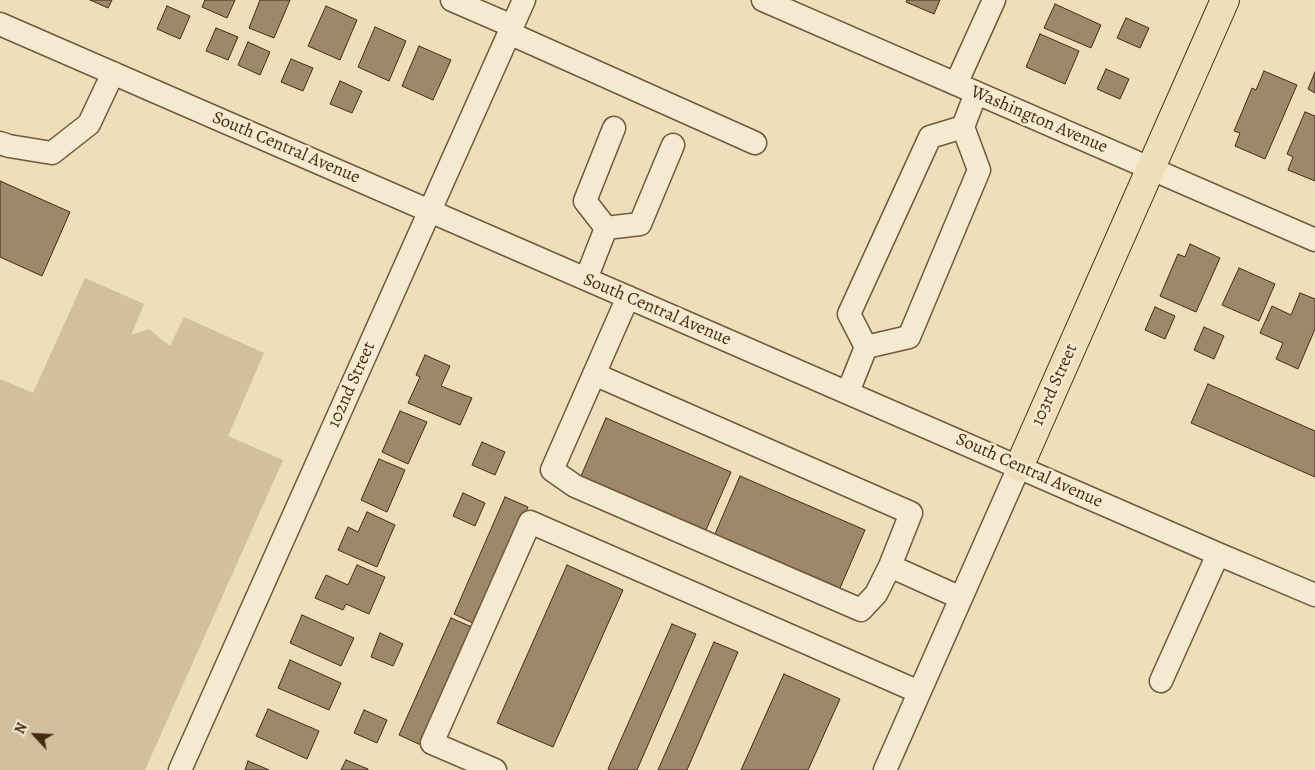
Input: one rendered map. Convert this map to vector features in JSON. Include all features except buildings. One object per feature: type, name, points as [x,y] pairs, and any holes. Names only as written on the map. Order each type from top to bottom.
[{"type":"main road","name":"103rd Street","points":[[1019,467],[1225,0]]},
{"type":"street","points":[[452,0],[510,30],[755,143]]},
{"type":"street","name":"102nd Street","points":[[180,770],[524,0]]},
{"type":"street","name":"Washington Avenue","points":[[763,0],[1315,240]]},
{"type":"street","points":[[866,347],[909,337],[979,170],[963,126],[966,88],[994,0]]},
{"type":"street","name":"South Central Avenue","points":[[0,24],[1315,595]]},
{"type":"street","points":[[0,143],[52,153],[89,124],[113,73]]},
{"type":"street","points":[[848,392],[866,347],[849,314],[930,137],[963,126]]},
{"type":"street","points":[[606,228],[585,201],[614,128]]},
{"type":"street","points":[[606,228],[640,224],[673,145]]},
{"type":"street","points":[[586,278],[606,228]]},
{"type":"street","points":[[594,374],[911,513],[890,566],[876,594],[861,610],[575,486],[552,470],[594,374],[628,297]]},
{"type":"street","name":"103rd Street","points":[[889,769],[919,692],[1019,467]]},
{"type":"street","points":[[495,770],[432,743],[530,522],[919,692]]},
{"type":"street","points":[[1161,681],[1218,554]]},
{"type":"street","points":[[890,566],[961,598]]},
{"type":"shaded area","points":[[85,278],[144,304],[131,335],[149,329],[170,346],[184,317],[264,353],[228,436],[283,460],[145,770],[0,770],[0,379],[33,393]]}]
